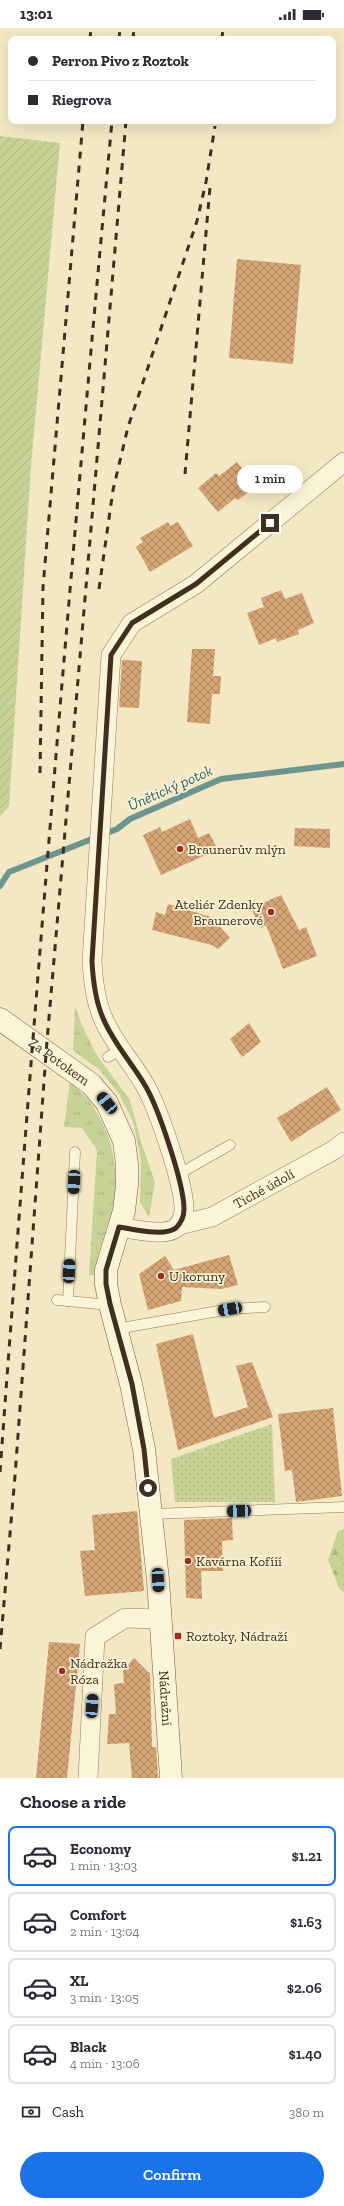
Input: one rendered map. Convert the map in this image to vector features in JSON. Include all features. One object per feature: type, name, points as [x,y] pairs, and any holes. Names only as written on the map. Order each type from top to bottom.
[{"type":"main road","name":"Za Potokem","points":[[0,1019],[69,1066],[91,1084],[107,1103],[124,1141],[127,1164],[124,1211],[119,1227]]},
{"type":"main road","name":"Nádražní","points":[[119,1227],[106,1270],[110,1304],[133,1391],[144,1449],[152,1514],[171,1778]]},
{"type":"street","points":[[179,1225],[184,1208],[177,1176],[152,1099],[115,1053],[106,1024],[100,1011],[93,973],[111,655],[132,623],[196,584],[344,462]]},
{"type":"street","name":"Tiché údolí","points":[[119,1227],[160,1232],[170,1231],[179,1225],[212,1217],[334,1150],[344,1142]]},
{"type":"street","points":[[88,1778],[95,1637],[125,1618],[159,1619]]},
{"type":"lane","points":[[177,1176],[230,1145]]},
{"type":"lane","points":[[68,1301],[75,1152]]},
{"type":"lane","points":[[57,1300],[110,1304]]},
{"type":"lane","points":[[116,1330],[230,1309],[265,1307]]},
{"type":"lane","points":[[152,1514],[344,1507]]},
{"type":"green space","points":[[0,136],[60,143],[31,466],[9,806],[0,817]]},
{"type":"green space","points":[[75,1006],[81,1023],[96,1054],[130,1100],[142,1145],[155,1182],[149,1217],[140,1202],[141,1160],[133,1121],[119,1094],[99,1069],[73,1051]]},
{"type":"green space","points":[[70,1081],[89,1101],[101,1120],[111,1147],[116,1174],[116,1188],[111,1216],[101,1245],[94,1275],[89,1275],[97,1150],[82,1128],[64,1127]]},
{"type":"green space","points":[[272,1424],[275,1502],[175,1502],[171,1459]]},
{"type":"green space","points":[[344,1529],[344,1593],[339,1588],[328,1560],[338,1531]]},
{"type":"building","points":[[237,259],[301,265],[293,364],[229,358]]},
{"type":"building","points":[[237,462],[256,486],[238,500],[235,498],[218,512],[198,488],[216,473],[219,476]]},
{"type":"building","points":[[168,522],[170,526],[178,522],[193,546],[150,572],[136,547],[143,542],[140,538]]},
{"type":"building","points":[[281,590],[285,599],[302,593],[314,623],[298,630],[299,634],[277,642],[276,638],[259,645],[247,613],[264,607],[261,598]]},
{"type":"building","points":[[192,649],[215,649],[213,676],[221,676],[220,694],[212,694],[210,724],[187,722]]},
{"type":"building","points":[[122,660],[142,661],[139,708],[119,707]]},
{"type":"building","name":"Braunerův mlýn","points":[[190,819],[198,838],[209,833],[216,846],[205,852],[206,855],[161,875],[143,835],[160,827],[162,832]]},
{"type":"building","points":[[295,828],[330,829],[330,848],[294,846]]},
{"type":"building","points":[[281,895],[299,930],[306,927],[317,956],[283,969],[266,925],[261,928],[251,908]]},
{"type":"building","points":[[168,904],[211,917],[230,938],[218,949],[212,945],[152,930],[156,912],[165,915]]},
{"type":"building","points":[[249,1023],[261,1042],[242,1057],[230,1039]]},
{"type":"building","points":[[327,1087],[341,1110],[291,1142],[277,1118]]},
{"type":"building","points":[[229,1255],[238,1285],[221,1289],[182,1287],[181,1301],[148,1310],[139,1274],[165,1256],[174,1270]]},
{"type":"building","points":[[193,1334],[214,1418],[248,1407],[236,1366],[252,1362],[273,1417],[178,1450],[156,1344]]},
{"type":"building","points":[[333,1408],[342,1496],[296,1502],[292,1470],[285,1471],[278,1414]]},
{"type":"building","points":[[137,1511],[144,1591],[85,1596],[80,1551],[95,1550],[92,1515]]},
{"type":"building","points":[[232,1518],[233,1540],[222,1541],[223,1571],[201,1571],[202,1599],[186,1598],[184,1520]]},
{"type":"building","points":[[49,1642],[80,1644],[67,1778],[36,1778]]},
{"type":"building","points":[[134,1658],[150,1674],[152,1747],[156,1747],[158,1778],[132,1778],[129,1743],[107,1744],[109,1714],[116,1714],[114,1684],[124,1683],[123,1671]]},
{"type":"waterway","name":"Únětický potok","points":[[0,886],[9,872],[117,829],[130,819],[221,779],[344,764]]},
{"type":"railway","points":[[90,36],[91,28]]},
{"type":"railway","points":[[119,36],[120,28]]},
{"type":"railway","points":[[133,36],[134,28]]},
{"type":"railway","points":[[222,36],[223,28]]},
{"type":"railway","points":[[40,773],[43,587],[83,124]]},
{"type":"railway","points":[[0,1472],[53,796],[81,459],[112,124]]},
{"type":"railway","points":[[0,1649],[15,1476],[47,1041],[126,124]]},
{"type":"railway","points":[[99,589],[113,490],[128,427],[197,221],[206,182],[215,126]]},
{"type":"railway","points":[[185,474],[210,187]]},
{"type":"place","name":"Braunerův mlýn","points":[[180,849]]},
{"type":"place","name":"Ateliér Zdenky Braunerové","points":[[271,912]]},
{"type":"place","name":"U koruny","points":[[161,1276]]},
{"type":"place","name":"Kavárna Kofííí","points":[[188,1561]]},
{"type":"place","name":"Roztoky, Nádraží","points":[[178,1636]]},
{"type":"place","name":"Nádražka Róza","points":[[62,1671]]},
{"type":"route","points":[[148,1488],[144,1449],[132,1384],[110,1304],[106,1284],[106,1270],[119,1227],[168,1232],[179,1225],[184,1208],[182,1192],[152,1099],[137,1072],[106,1024],[100,1011],[94,985],[92,961],[100,853],[111,655],[132,623],[196,584],[270,523]]}]
